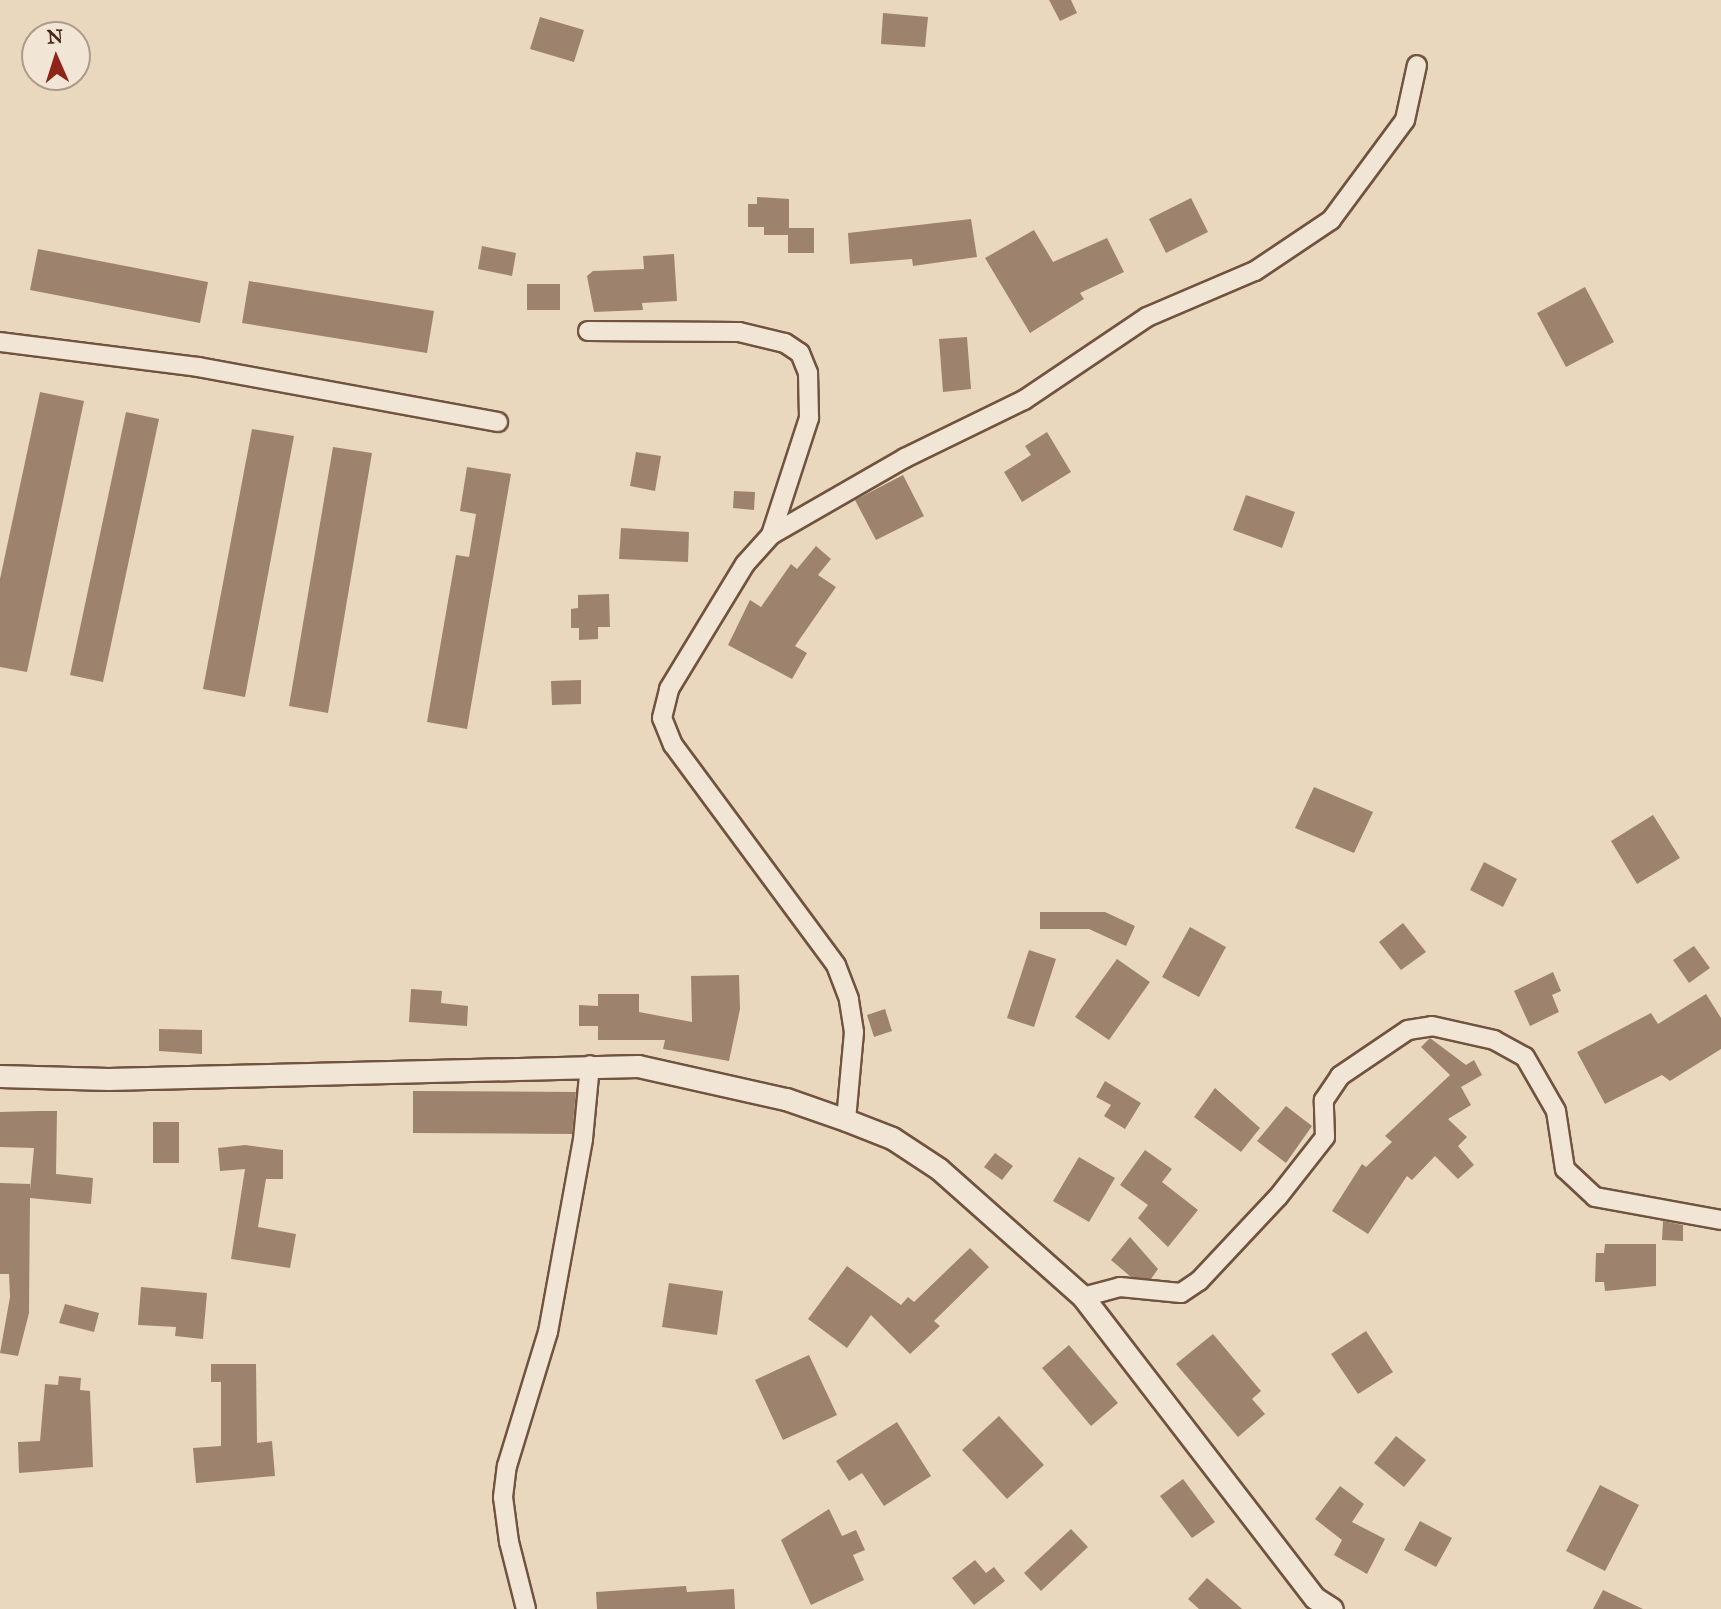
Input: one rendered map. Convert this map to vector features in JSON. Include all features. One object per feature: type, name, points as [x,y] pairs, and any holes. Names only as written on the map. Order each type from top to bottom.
[{"type":"street","points":[[846,1119],[854,1032],[849,999],[836,965],[673,745],[662,718],[669,689],[745,564],[771,535],[894,463],[1024,400],[1147,317],[1255,271],[1331,220],[1405,120],[1417,65]]},
{"type":"street","points":[[588,331],[739,332],[785,343],[800,353],[808,373],[809,418],[771,535]]},
{"type":"street","points":[[0,342],[198,367],[498,422]]},
{"type":"street","points":[[1083,1297],[1120,1287],[1181,1293],[1199,1281],[1325,1137],[1324,1100],[1340,1076],[1408,1030],[1432,1026],[1494,1040],[1525,1057],[1556,1111],[1565,1169],[1595,1197],[1721,1220]]},
{"type":"street","points":[[526,1609],[509,1542],[503,1497],[507,1466],[548,1332],[583,1139],[590,1065]]},
{"type":"street","points":[[0,1076],[108,1079],[590,1065],[689,1075],[846,1119],[892,1138],[939,1169],[1083,1297],[1318,1605]]},
{"type":"building","points":[[1049,0],[1071,0],[1077,13],[1060,21]]},
{"type":"building","points":[[883,13],[928,17],[925,47],[881,44]]},
{"type":"building","points":[[540,17],[584,30],[574,62],[530,49]]},
{"type":"building","points":[[757,197],[789,199],[789,228],[814,228],[814,253],[788,253],[788,235],[764,235],[764,227],[748,227],[748,204],[757,204]]},
{"type":"building","points":[[1191,198],[1208,232],[1166,253],[1149,219]]},
{"type":"building","points":[[971,219],[977,257],[913,266],[912,259],[850,264],[848,233]]},
{"type":"building","points":[[1034,230],[1053,262],[1107,238],[1124,272],[1080,293],[1084,299],[1030,333],[985,258]]},
{"type":"building","points":[[482,246],[516,253],[512,276],[478,269]]},
{"type":"building","points":[[38,249],[208,282],[200,323],[30,290]]},
{"type":"building","points":[[674,254],[677,301],[642,303],[643,310],[594,312],[587,276],[593,271],[644,269],[643,256]]},
{"type":"building","points":[[249,281],[434,311],[427,353],[242,323]]},
{"type":"building","points":[[527,284],[560,284],[560,310],[527,310]]},
{"type":"building","points":[[1585,287],[1614,342],[1566,367],[1537,313]]},
{"type":"building","points":[[967,337],[971,389],[943,392],[939,339]]},
{"type":"building","points":[[40,392],[84,401],[27,672],[0,667],[0,579]]},
{"type":"building","points":[[126,412],[159,419],[103,682],[70,675]]},
{"type":"building","points":[[252,429],[294,436],[245,697],[203,689]]},
{"type":"building","points":[[1047,432],[1071,472],[1022,502],[1004,472],[1031,455],[1025,446]]},
{"type":"building","points":[[333,447],[372,453],[328,713],[289,706]]},
{"type":"building","points":[[636,452],[661,456],[655,491],[630,486]]},
{"type":"building","points":[[467,467],[511,474],[467,729],[427,722],[456,555],[469,557],[476,514],[460,511]]},
{"type":"building","points":[[903,475],[924,516],[876,540],[855,500]]},
{"type":"building","points":[[734,491],[755,492],[754,510],[733,508]]},
{"type":"building","points":[[1246,495],[1295,512],[1282,548],[1233,530]]},
{"type":"building","points":[[621,528],[689,532],[688,562],[619,559]]},
{"type":"building","points":[[816,546],[831,559],[818,575],[836,587],[795,646],[807,653],[792,679],[728,645],[750,600],[761,607],[791,564],[797,569]]},
{"type":"building","points":[[609,594],[610,627],[598,627],[598,639],[579,640],[579,628],[571,628],[571,609],[578,608],[578,595]]},
{"type":"building","points":[[581,680],[581,704],[552,705],[551,681]]},
{"type":"building","points":[[1314,787],[1373,812],[1354,853],[1295,828]]},
{"type":"building","points":[[1653,815],[1680,858],[1637,884],[1611,841]]},
{"type":"building","points":[[1484,862],[1517,879],[1503,907],[1470,890]]},
{"type":"building","points":[[1040,912],[1105,912],[1135,926],[1126,946],[1089,929],[1040,929]]},
{"type":"building","points":[[1403,923],[1426,952],[1401,970],[1379,942]]},
{"type":"building","points":[[1190,927],[1226,947],[1199,997],[1162,977]]},
{"type":"building","points":[[1694,946],[1710,968],[1689,983],[1673,960]]},
{"type":"building","points":[[1029,950],[1056,959],[1034,1027],[1007,1018]]},
{"type":"building","points":[[1117,959],[1150,982],[1109,1040],[1075,1017]]},
{"type":"building","points":[[1553,972],[1561,991],[1552,995],[1559,1012],[1530,1026],[1514,991]]},
{"type":"building","points":[[739,975],[740,1009],[729,1061],[663,1049],[665,1040],[598,1040],[598,1026],[579,1026],[579,1005],[598,1006],[598,994],[639,994],[639,1012],[692,1022],[691,976]]},
{"type":"building","points":[[411,989],[442,991],[441,1003],[468,1006],[467,1026],[409,1022]]},
{"type":"building","points":[[1706,994],[1721,1018],[1721,1049],[1670,1081],[1662,1075],[1605,1104],[1577,1052],[1651,1013],[1658,1024]]},
{"type":"building","points":[[885,1009],[892,1031],[874,1037],[867,1015]]},
{"type":"building","points":[[159,1029],[202,1030],[202,1054],[159,1051]]},
{"type":"building","points":[[1430,1038],[1466,1065],[1474,1060],[1482,1075],[1461,1087],[1471,1105],[1448,1119],[1467,1137],[1458,1146],[1474,1165],[1458,1179],[1435,1156],[1412,1180],[1407,1176],[1368,1234],[1332,1211],[1362,1164],[1366,1167],[1392,1142],[1385,1136],[1450,1075],[1421,1047]]},
{"type":"building","points":[[1105,1081],[1141,1103],[1125,1129],[1104,1116],[1111,1105],[1096,1097]]},
{"type":"building","points":[[1215,1088],[1260,1128],[1241,1152],[1194,1117]]},
{"type":"building","points":[[413,1091],[576,1092],[572,1134],[413,1133]]},
{"type":"building","points":[[1286,1106],[1312,1126],[1286,1163],[1257,1141]]},
{"type":"building","points":[[57,1111],[56,1174],[93,1178],[91,1204],[30,1198],[29,1313],[18,1356],[0,1353],[10,1297],[9,1274],[0,1274],[0,1183],[30,1184],[30,1190],[34,1148],[0,1147],[0,1112]]},
{"type":"building","points":[[153,1122],[179,1122],[179,1163],[153,1163]]},
{"type":"building","points":[[245,1145],[283,1150],[283,1179],[266,1179],[258,1227],[296,1234],[290,1268],[231,1259],[245,1169],[220,1171],[218,1148]]},
{"type":"building","points":[[1145,1150],[1172,1169],[1162,1182],[1198,1210],[1168,1247],[1138,1218],[1148,1205],[1120,1185]]},
{"type":"building","points":[[995,1153],[1013,1166],[1002,1180],[984,1167]]},
{"type":"building","points":[[1079,1157],[1115,1178],[1089,1222],[1053,1201]]},
{"type":"building","points":[[1663,1221],[1683,1225],[1683,1241],[1662,1240]]},
{"type":"building","points":[[1130,1237],[1158,1269],[1151,1279],[1131,1277],[1111,1260]]},
{"type":"building","points":[[1605,1244],[1656,1244],[1656,1286],[1605,1291],[1604,1282],[1595,1282],[1596,1253],[1604,1253]]},
{"type":"building","points":[[970,1248],[989,1267],[934,1321],[940,1326],[910,1354],[871,1315],[847,1348],[808,1319],[847,1266],[901,1305],[908,1297],[914,1302]]},
{"type":"building","points":[[669,1283],[723,1291],[717,1335],[662,1327]]},
{"type":"building","points":[[141,1287],[207,1293],[203,1339],[175,1336],[176,1327],[138,1325]]},
{"type":"building","points":[[65,1304],[99,1313],[94,1332],[59,1323]]},
{"type":"building","points":[[1366,1331],[1393,1372],[1358,1394],[1331,1354]]},
{"type":"building","points":[[1213,1334],[1261,1391],[1252,1399],[1265,1414],[1238,1437],[1176,1364]]},
{"type":"building","points":[[1069,1345],[1118,1403],[1091,1426],[1042,1368]]},
{"type":"building","points":[[809,1355],[837,1415],[783,1440],[755,1380]]},
{"type":"building","points":[[211,1364],[256,1364],[257,1443],[272,1441],[275,1476],[196,1483],[193,1448],[221,1446],[221,1382],[211,1382]]},
{"type":"building","points":[[59,1376],[81,1378],[80,1390],[90,1391],[93,1467],[19,1473],[18,1442],[40,1441],[45,1384],[58,1385]]},
{"type":"building","points":[[999,1416],[1044,1465],[1007,1499],[962,1450]]},
{"type":"building","points":[[897,1422],[931,1476],[884,1506],[862,1473],[849,1481],[836,1461]]},
{"type":"building","points":[[1396,1436],[1426,1460],[1404,1487],[1374,1463]]},
{"type":"building","points":[[1183,1479],[1215,1522],[1192,1538],[1160,1496]]},
{"type":"building","points":[[1600,1485],[1639,1505],[1605,1571],[1566,1551]]},
{"type":"building","points":[[1340,1486],[1364,1504],[1352,1522],[1385,1539],[1367,1574],[1334,1555],[1342,1540],[1315,1519]]},
{"type":"building","points":[[829,1509],[842,1536],[856,1530],[865,1550],[853,1555],[864,1580],[811,1605],[781,1540]]},
{"type":"building","points":[[1420,1521],[1452,1538],[1436,1567],[1404,1550]]},
{"type":"building","points":[[1071,1529],[1088,1547],[1041,1591],[1024,1573]]},
{"type":"building","points":[[975,1560],[986,1573],[994,1567],[1005,1581],[974,1605],[952,1578]]},
{"type":"building","points":[[1207,1578],[1242,1609],[1199,1609],[1188,1599]]},
{"type":"building","points":[[686,1586],[687,1592],[734,1589],[735,1609],[597,1609],[596,1592]]},
{"type":"building","points":[[1603,1590],[1643,1609],[1593,1609]]}]
